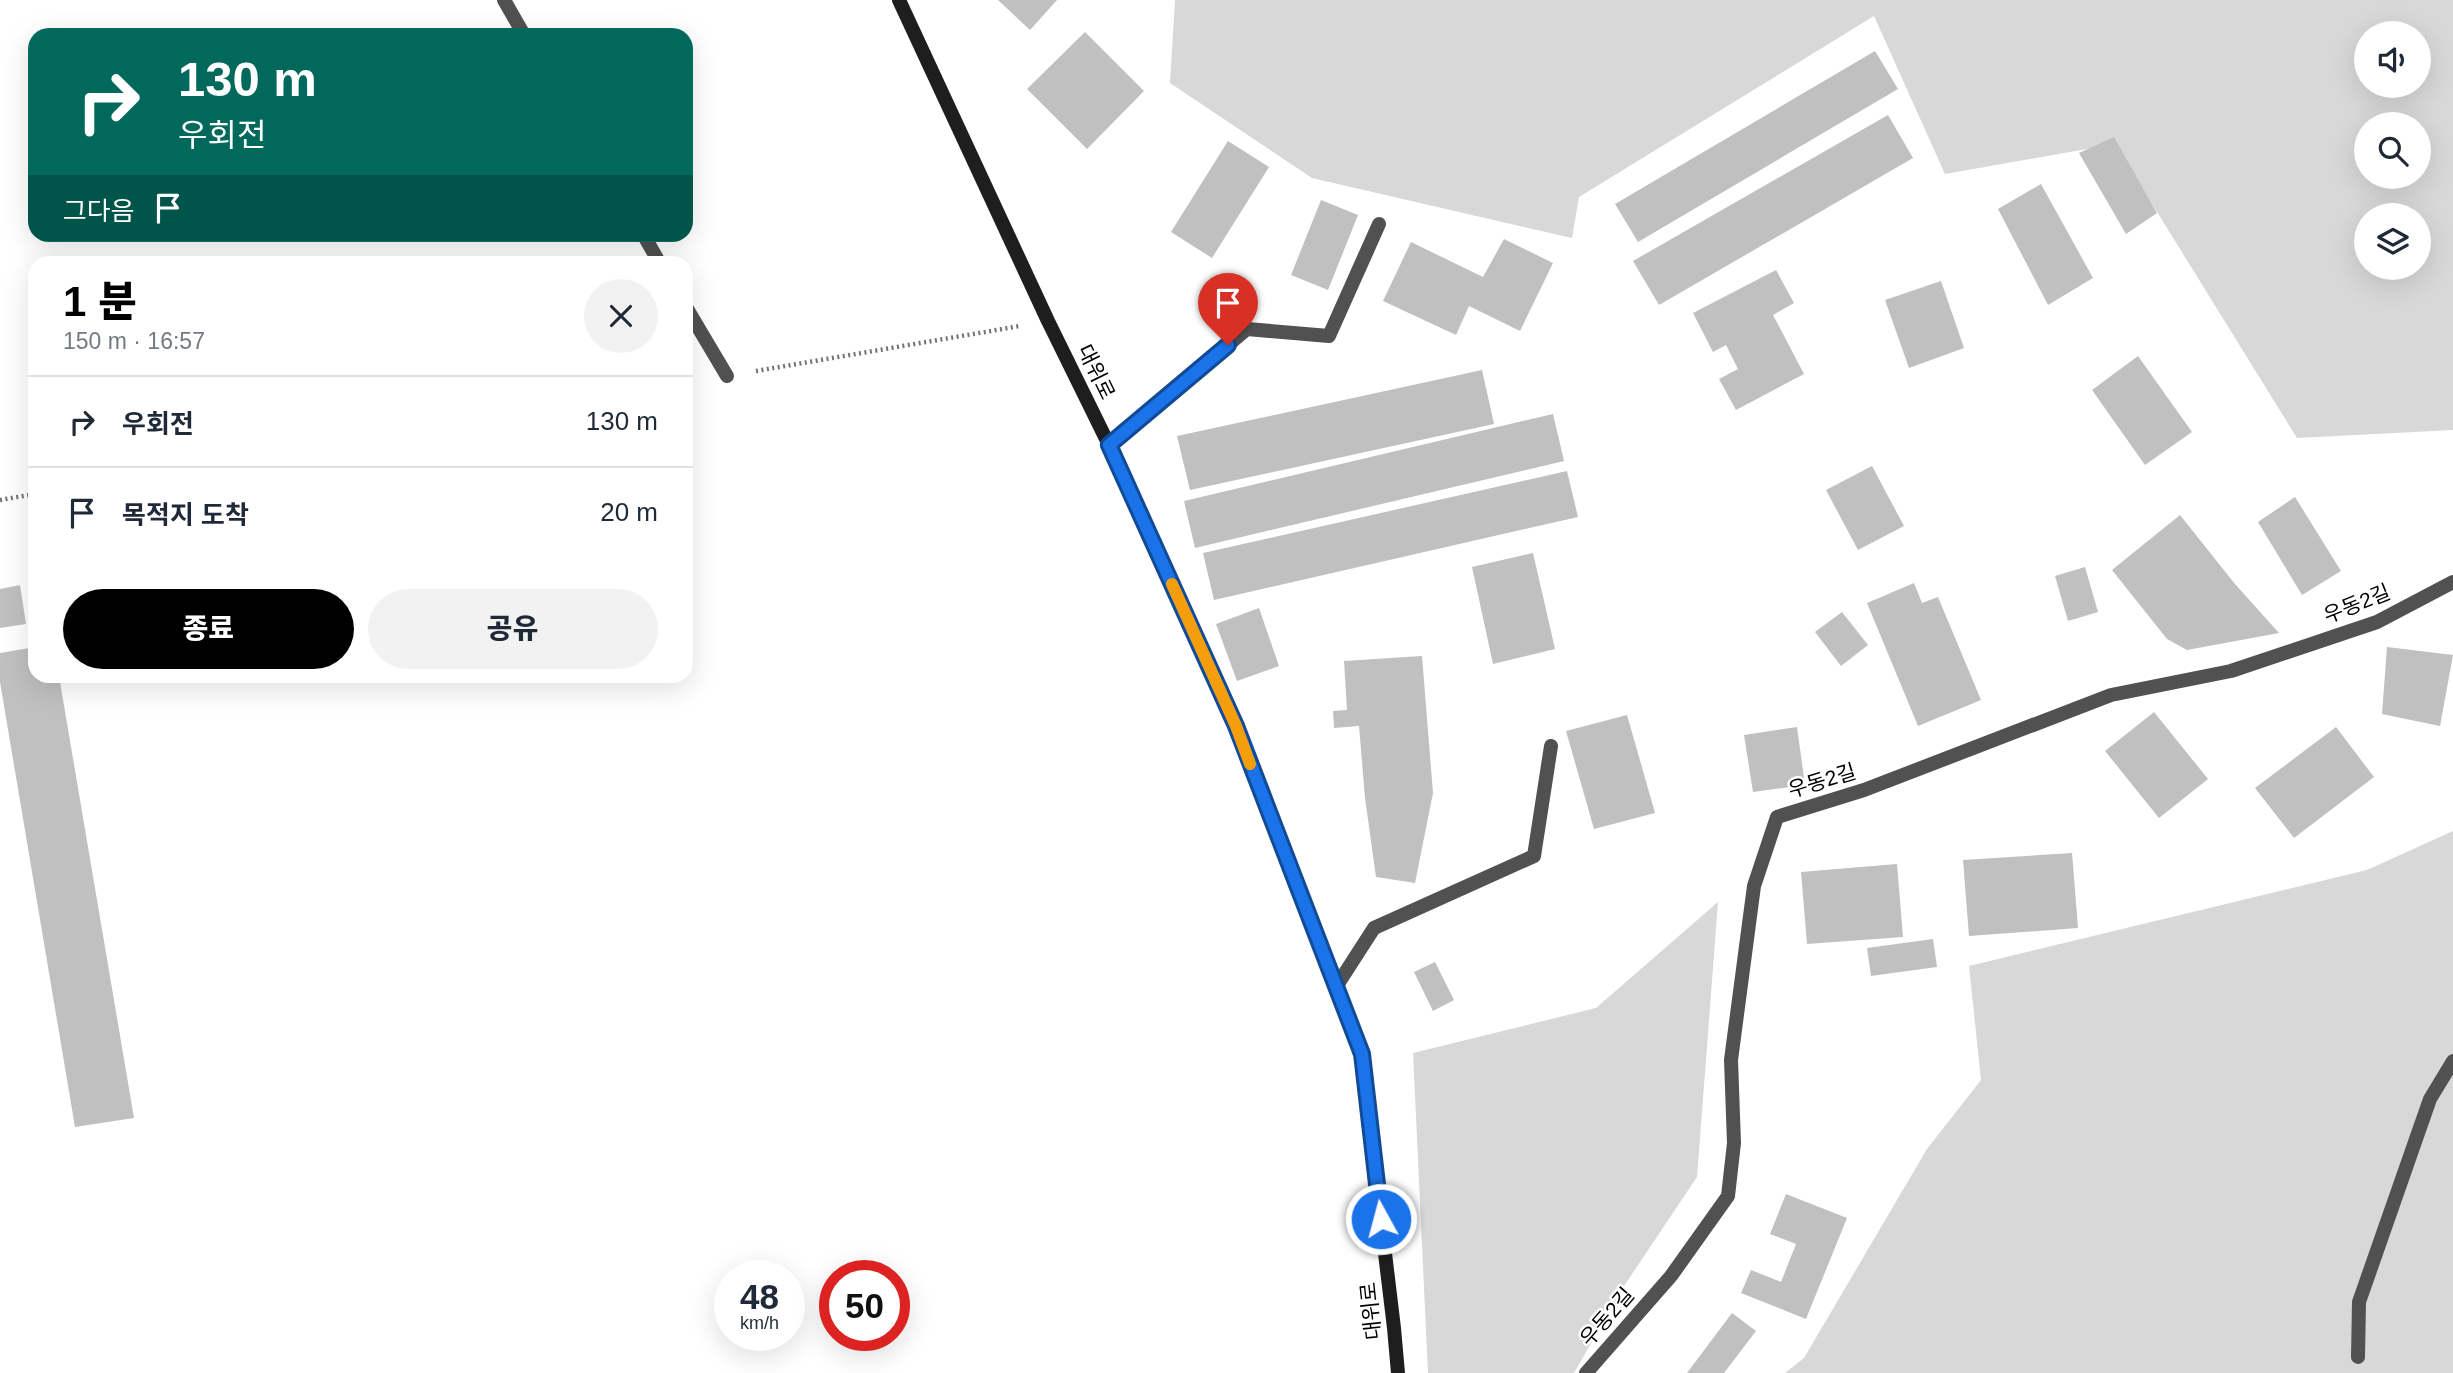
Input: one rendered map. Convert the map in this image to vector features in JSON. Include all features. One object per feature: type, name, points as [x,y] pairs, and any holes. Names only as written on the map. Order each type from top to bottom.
[{"type":"main road","name":"대위로","points":[[899,0],[1048,321],[1109,445],[1236,726],[1362,1054],[1398,1373]]},
{"type":"street","points":[[504,0],[520,28]]},
{"type":"street","points":[[1109,445],[1247,329],[1329,336],[1379,224]]},
{"type":"street","points":[[693,319],[727,376]]},
{"type":"street","name":"우동2길","points":[[1586,1373],[1671,1276],[1728,1196],[1734,1143],[1731,1060],[1754,886],[1777,817],[1864,790],[2111,695],[2231,671],[2377,622],[2453,582]]},
{"type":"street","points":[[1336,987],[1374,928],[1534,856],[1551,746]]},
{"type":"street","points":[[2358,1357],[2359,1302],[2430,1099],[2453,1061]]},
{"type":"path","points":[[727,376],[1048,321]]},
{"type":"path","points":[[0,500],[28,495]]},
{"type":"shaded area","points":[[1175,0],[2453,0],[2453,430],[2297,438],[2115,144],[1945,174],[1874,16],[1579,197],[1572,238],[1312,178],[1170,83]]},
{"type":"shaded area","points":[[2453,831],[2453,1373],[1785,1373],[1804,1358],[1927,1149],[1981,1080],[1969,966],[2367,870]]},
{"type":"shaded area","points":[[1718,902],[1697,1177],[1624,1286],[1574,1373],[1428,1373],[1413,1053],[1596,1008]]},
{"type":"building","points":[[998,0],[1057,0],[1030,30]]},
{"type":"building","points":[[1085,32],[1144,91],[1087,149],[1027,89]]},
{"type":"building","points":[[1875,51],[1898,89],[1638,242],[1615,204]]},
{"type":"building","points":[[1888,115],[1913,158],[1659,305],[1633,261]]},
{"type":"building","points":[[2114,137],[2157,213],[2126,234],[2079,153]]},
{"type":"building","points":[[1228,141],[1269,167],[1212,258],[1171,232]]},
{"type":"building","points":[[2041,184],[2093,278],[2048,305],[1998,209]]},
{"type":"building","points":[[1321,200],[1358,215],[1328,290],[1291,275]]},
{"type":"building","points":[[1504,239],[1553,263],[1520,331],[1469,306],[1456,335],[1383,301],[1411,242],[1483,277]]},
{"type":"building","points":[[1776,270],[1794,303],[1773,315],[1804,374],[1736,410],[1719,379],[1738,369],[1726,345],[1713,352],[1693,313]]},
{"type":"building","points":[[1941,281],[1964,348],[1909,368],[1885,300]]},
{"type":"building","points":[[2138,356],[2192,432],[2145,465],[2092,390]]},
{"type":"building","points":[[1482,370],[1494,424],[1190,490],[1177,436]]},
{"type":"building","points":[[1553,414],[1564,461],[1195,548],[1184,501]]},
{"type":"building","points":[[1872,466],[1904,526],[1858,550],[1826,490]]},
{"type":"building","points":[[1567,471],[1578,517],[1214,600],[1203,553]]},
{"type":"building","points":[[2295,497],[2341,571],[2302,595],[2258,522]]},
{"type":"building","points":[[2180,515],[2235,584],[2279,633],[2187,650],[2167,639],[2112,570]]},
{"type":"building","points":[[1533,553],[1555,649],[1493,664],[1472,567]]},
{"type":"building","points":[[2085,567],[2098,612],[2068,621],[2055,576]]},
{"type":"building","points":[[1914,583],[1922,603],[1938,597],[1981,700],[1918,726],[1867,603]]},
{"type":"building","points":[[20,585],[26,624],[0,628],[0,589]]},
{"type":"building","points":[[1259,608],[1279,666],[1237,681],[1216,624]]},
{"type":"building","points":[[1842,612],[1868,645],[1841,666],[1815,632]]},
{"type":"building","points":[[2387,647],[2453,655],[2440,726],[2382,714]]},
{"type":"building","points":[[28,648],[28,683],[60,683],[134,1118],[75,1127],[0,682],[0,653]]},
{"type":"building","points":[[1422,656],[1433,793],[1415,883],[1376,877],[1359,726],[1334,728],[1333,711],[1347,710],[1344,661]]},
{"type":"building","points":[[2154,712],[2208,779],[2159,818],[2105,751]]},
{"type":"building","points":[[1627,715],[1655,813],[1594,829],[1566,731]]},
{"type":"building","points":[[1797,727],[1805,785],[1753,792],[1744,735]]},
{"type":"building","points":[[2336,727],[2374,777],[2294,838],[2255,788]]},
{"type":"building","points":[[2072,853],[2078,928],[1969,936],[1963,860]]},
{"type":"building","points":[[1897,864],[1903,937],[1807,944],[1801,872]]},
{"type":"building","points":[[1933,939],[1937,967],[1871,976],[1867,948]]},
{"type":"building","points":[[1435,962],[1454,1000],[1433,1011],[1414,972]]},
{"type":"building","points":[[1786,1194],[1847,1218],[1806,1319],[1741,1293],[1751,1270],[1781,1282],[1796,1244],[1770,1234]]},
{"type":"building","points":[[1732,1313],[1756,1331],[1724,1373],[1687,1373]]},
{"type":"slow traffic","points":[[1172,584],[1236,726],[1250,764]]},
{"type":"route","points":[[1228,345],[1109,445],[1236,726],[1362,1054],[1381,1219]]}]
